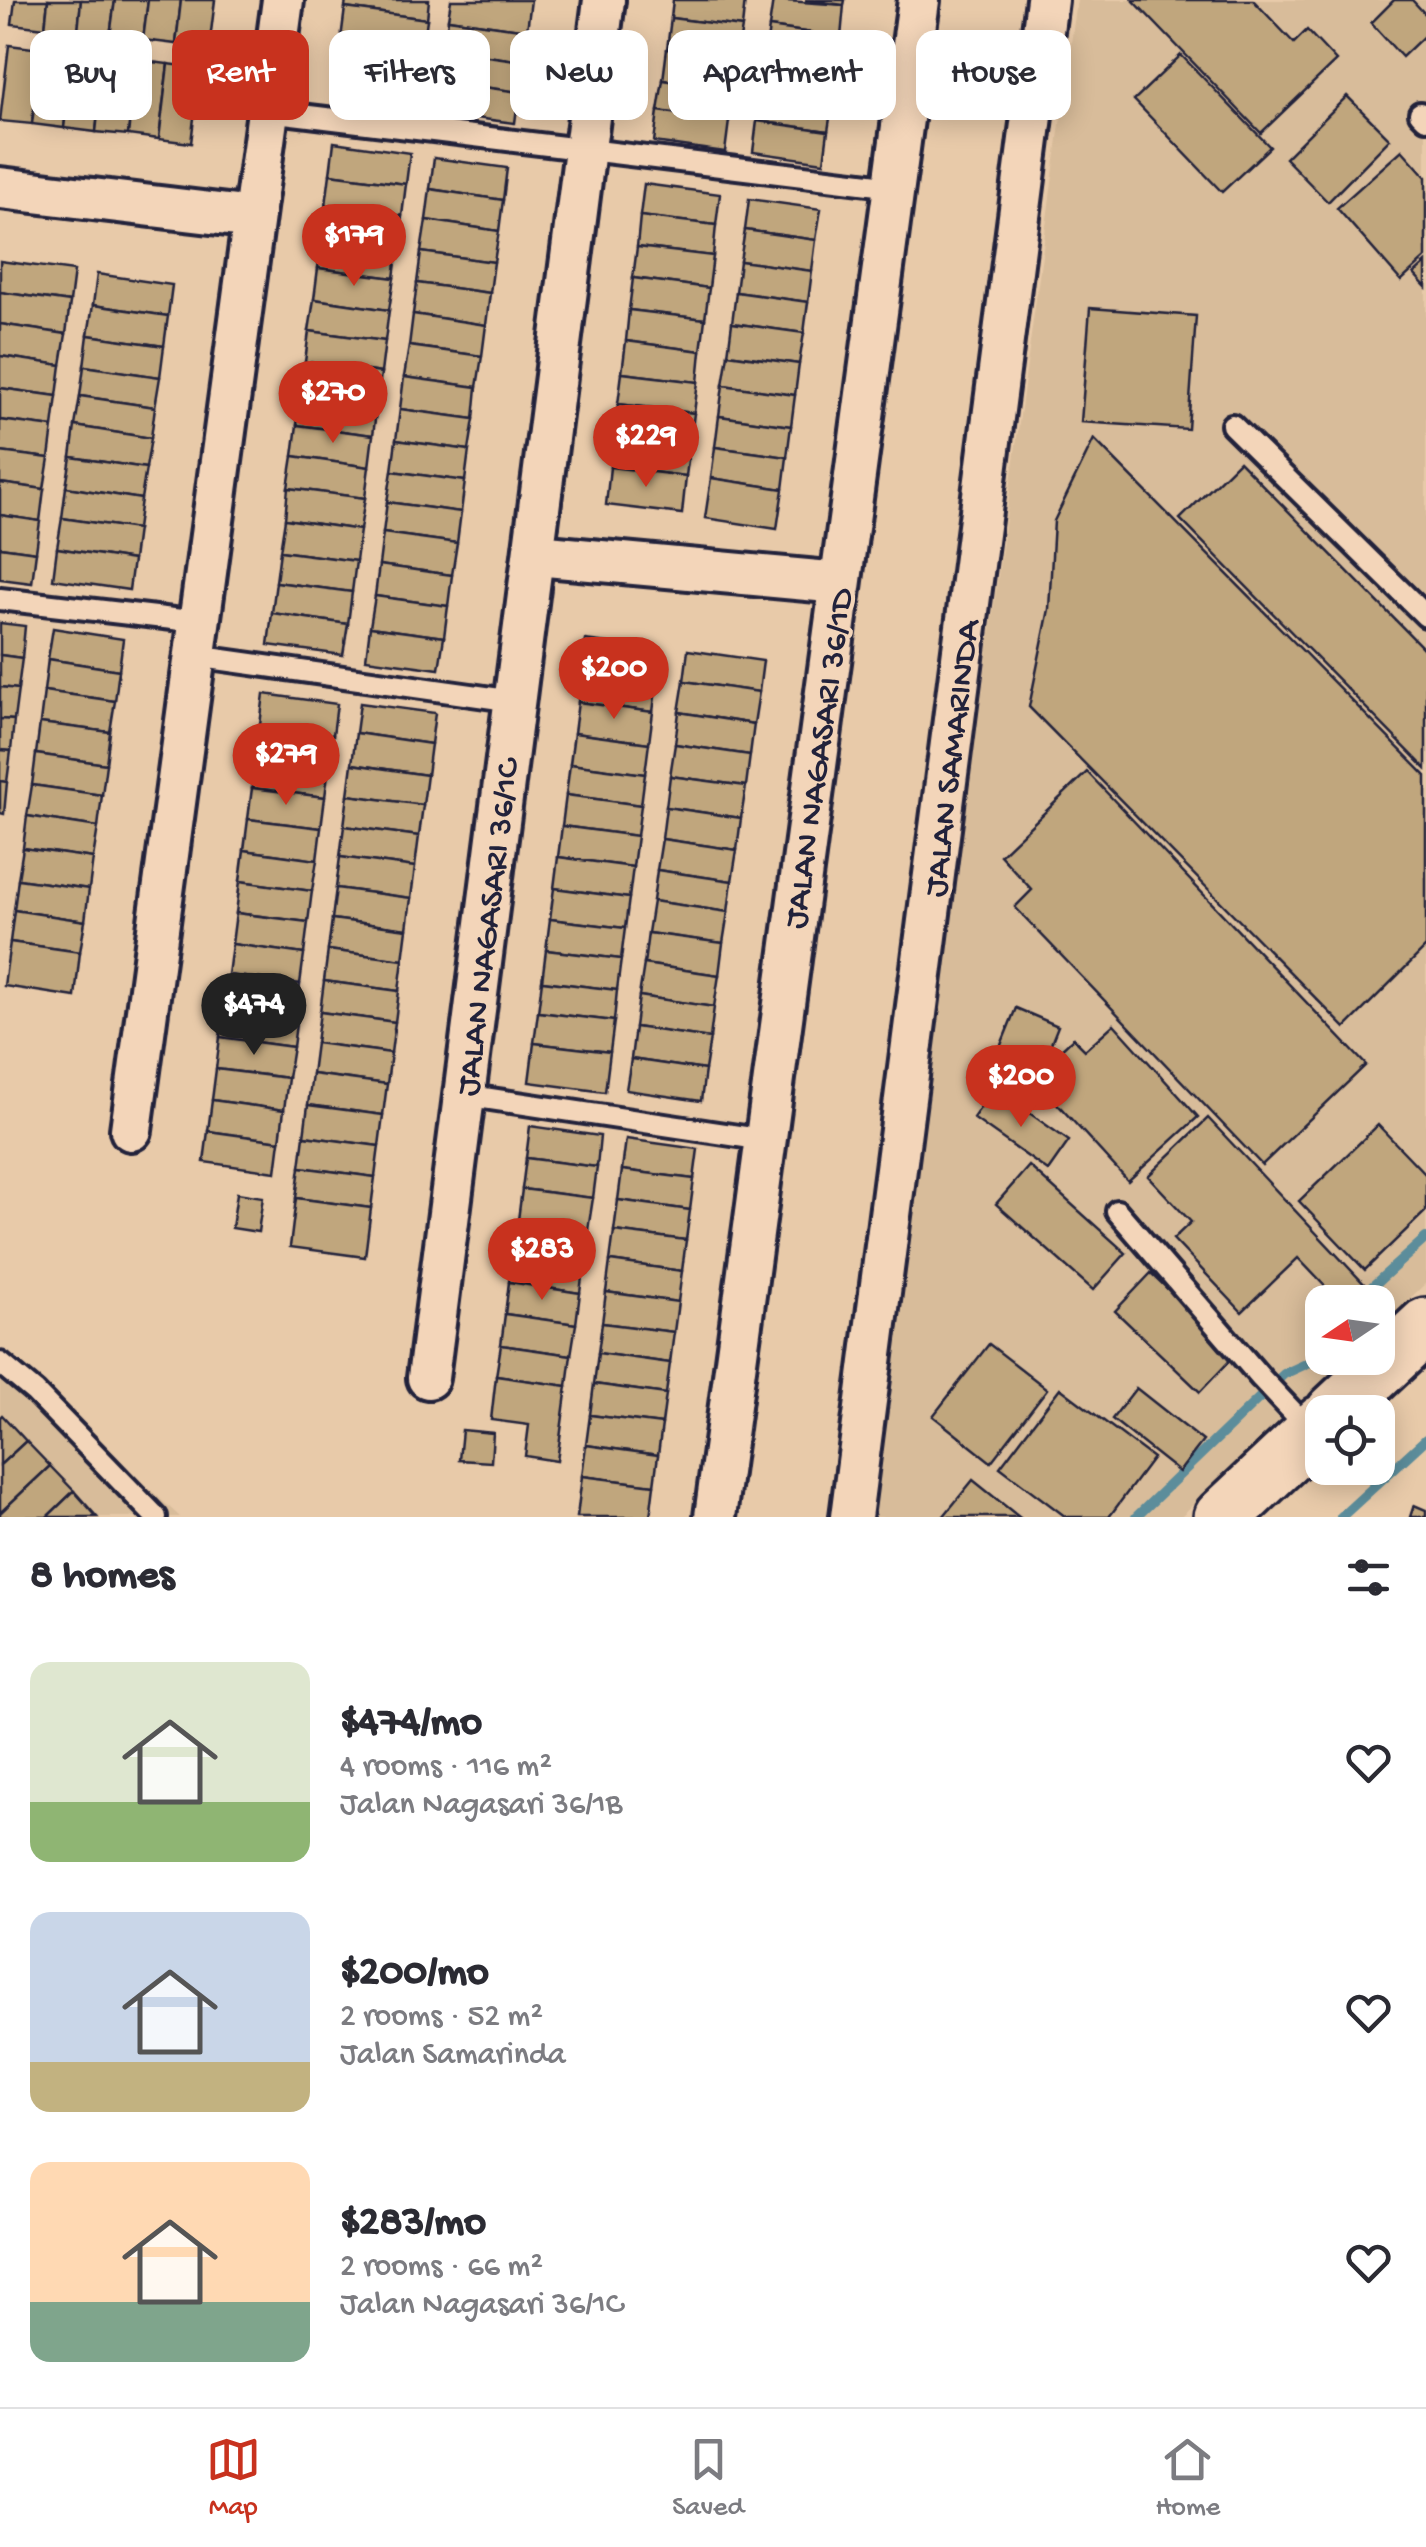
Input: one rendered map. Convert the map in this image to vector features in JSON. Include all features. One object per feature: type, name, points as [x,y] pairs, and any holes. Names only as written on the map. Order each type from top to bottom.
[{"type":"main road","points":[[1353,1395],[1426,1326]]},
{"type":"main road","points":[[1222,1517],[1305,1440]]},
{"type":"street","points":[[278,30],[282,0]]},
{"type":"street","name":"JALAN NAGASARI 36/1C","points":[[428,1378],[604,0]]},
{"type":"street","name":"JALAN NAGASARI 36/1D","points":[[714,1517],[919,0]]},
{"type":"street","name":"JALAN SAMARINDA","points":[[851,1517],[1047,0]]},
{"type":"street","points":[[131,1130],[267,120]]},
{"type":"street","points":[[0,188],[253,218]]},
{"type":"street","points":[[536,555],[840,583]]},
{"type":"lane","points":[[309,116],[894,186]]},
{"type":"lane","points":[[1232,425],[1426,616]]},
{"type":"lane","points":[[0,600],[514,700]]},
{"type":"lane","points":[[464,1095],[765,1140]]},
{"type":"lane","points":[[1117,1211],[1266,1385],[1305,1411]]},
{"type":"lane","points":[[0,1363],[35,1392],[156,1517]]},
{"type":"shaded area","points":[[1077,0],[1426,0],[1426,1283],[1395,1313],[1395,1285],[1305,1285],[1305,1375],[1330,1375],[1180,1517],[869,1517],[1061,120],[1071,120],[1071,44]]},
{"type":"shaded area","points":[[0,1351],[180,1517],[0,1517]]},
{"type":"building","points":[[15,0],[48,0],[45,28],[12,24]]},
{"type":"building","points":[[48,0],[81,0],[78,30],[45,28]]},
{"type":"building","points":[[81,0],[115,0],[111,30],[78,30]]},
{"type":"building","points":[[115,0],[148,0],[144,30],[111,30]]},
{"type":"building","points":[[148,0],[181,0],[172,44],[152,41],[152,30],[144,30]]},
{"type":"building","points":[[181,0],[215,0],[211,30],[178,30]]},
{"type":"building","points":[[346,0],[429,0],[427,19],[345,8]]},
{"type":"building","points":[[451,0],[531,0],[527,30],[448,19]]},
{"type":"building","points":[[673,0],[745,0],[742,27],[671,18]]},
{"type":"building","points":[[773,0],[844,5],[842,30],[769,27]]},
{"type":"building","points":[[805,0],[845,0],[844,5]]},
{"type":"building","points":[[1133,0],[1253,0],[1294,43],[1307,30],[1336,61],[1261,133]]},
{"type":"building","points":[[1394,0],[1412,0],[1426,15],[1426,34],[1402,57],[1371,23]]},
{"type":"building","points":[[345,8],[427,19],[426,30],[342,30]]},
{"type":"building","points":[[671,18],[742,27],[742,30],[669,30]]},
{"type":"building","points":[[448,19],[527,30],[510,30],[510,59],[490,56],[490,30],[447,30]]},
{"type":"building","points":[[9,45],[30,48],[32,124],[0,121]]},
{"type":"building","points":[[667,49],[668,49],[668,81],[663,80]]},
{"type":"building","points":[[1181,55],[1270,147],[1222,192],[1134,100]]},
{"type":"building","points":[[490,56],[510,59],[510,91],[490,88]]},
{"type":"building","points":[[152,62],[168,64],[159,139],[128,135],[130,120],[152,120]]},
{"type":"building","points":[[168,64],[172,64],[172,120],[194,120],[191,143],[159,139]]},
{"type":"building","points":[[663,80],[668,81],[668,112],[658,111]]},
{"type":"building","points":[[490,88],[510,91],[510,120],[515,123],[490,120]]},
{"type":"building","points":[[1347,96],[1390,139],[1328,202],[1285,158]]},
{"type":"building","points":[[658,111],[668,112],[668,120],[729,121],[725,152],[654,142]]},
{"type":"building","points":[[32,120],[65,120],[64,128],[32,124]]},
{"type":"building","points":[[65,120],[97,120],[96,132],[64,128]]},
{"type":"building","points":[[97,120],[130,120],[128,135],[96,132]]},
{"type":"building","points":[[757,120],[830,120],[828,131]]},
{"type":"building","points":[[757,121],[828,131],[824,162],[753,152]]},
{"type":"building","points":[[334,142],[410,153],[406,184],[330,174]]},
{"type":"building","points":[[1402,150],[1426,177],[1426,258],[1401,281],[1337,208]]},
{"type":"building","points":[[434,158],[507,168],[503,200],[430,189]]},
{"type":"building","points":[[330,174],[406,184],[402,216],[326,205]]},
{"type":"building","points":[[644,184],[720,194],[716,225],[640,216]]},
{"type":"building","points":[[430,189],[503,200],[499,231],[426,220]]},
{"type":"building","points":[[749,199],[821,209],[816,240],[745,230]]},
{"type":"building","points":[[326,205],[402,216],[398,247],[322,237]]},
{"type":"building","points":[[640,216],[716,225],[713,256],[637,247]]},
{"type":"building","points":[[426,220],[499,231],[494,262],[421,252]]},
{"type":"building","points":[[745,230],[816,240],[812,271],[740,261]]},
{"type":"building","points":[[322,237],[398,247],[394,278],[318,268]]},
{"type":"building","points":[[637,247],[713,256],[709,288],[633,278]]},
{"type":"building","points":[[421,252],[494,262],[490,293],[417,283]]},
{"type":"building","points":[[0,261],[74,271],[70,302],[0,292]]},
{"type":"building","points":[[740,261],[812,271],[808,302],[736,292]]},
{"type":"building","points":[[1426,263],[1426,287],[1414,274]]},
{"type":"building","points":[[318,268],[394,278],[389,310],[314,299]]},
{"type":"building","points":[[97,274],[172,285],[168,316],[93,305]]},
{"type":"building","points":[[633,278],[709,288],[705,319],[629,310]]},
{"type":"building","points":[[417,283],[490,293],[486,325],[413,314]]},
{"type":"building","points":[[0,292],[70,302],[66,334],[0,324]]},
{"type":"building","points":[[736,292],[808,302],[804,333],[732,323]]},
{"type":"building","points":[[314,299],[389,310],[385,341],[309,331]]},
{"type":"building","points":[[93,305],[168,316],[164,346],[88,335]]},
{"type":"building","points":[[1090,308],[1196,316],[1188,429],[1081,422]]},
{"type":"building","points":[[629,310],[705,319],[701,351],[626,341]]},
{"type":"building","points":[[413,314],[486,325],[482,356],[409,346]]},
{"type":"building","points":[[732,323],[804,333],[799,364],[728,354]]},
{"type":"building","points":[[0,324],[66,334],[61,365],[0,356]]},
{"type":"building","points":[[309,331],[385,341],[381,373],[305,362]]},
{"type":"building","points":[[88,335],[164,346],[160,377],[84,366]]},
{"type":"building","points":[[626,341],[701,351],[698,382],[622,373]]},
{"type":"building","points":[[409,346],[482,356],[477,387],[404,377]]},
{"type":"building","points":[[728,354],[799,364],[795,395],[723,385]]},
{"type":"building","points":[[0,356],[61,365],[57,396],[0,388]]},
{"type":"building","points":[[305,362],[381,373],[377,404],[301,394]]},
{"type":"building","points":[[84,366],[160,377],[155,407],[80,396]]},
{"type":"building","points":[[622,373],[698,382],[694,413],[618,404]]},
{"type":"building","points":[[404,377],[477,387],[474,419],[400,409]]},
{"type":"building","points":[[723,385],[795,395],[791,426],[719,416]]},
{"type":"building","points":[[0,388],[57,396],[53,427],[0,420]]},
{"type":"building","points":[[301,394],[377,404],[373,435],[297,425]]},
{"type":"building","points":[[80,396],[155,407],[151,438],[75,426]]},
{"type":"building","points":[[618,404],[694,413],[690,445],[614,435]]},
{"type":"building","points":[[400,409],[474,419],[469,450],[396,440]]},
{"type":"building","points":[[719,416],[791,426],[787,457],[715,447]]},
{"type":"building","points":[[0,420],[53,427],[49,458],[0,452]]},
{"type":"building","points":[[297,425],[373,435],[369,467],[293,456]]},
{"type":"building","points":[[75,426],[151,438],[146,468],[71,457]]},
{"type":"building","points":[[614,435],[690,445],[686,476],[610,467]]},
{"type":"building","points":[[1094,439],[1426,776],[1426,947],[1345,1028],[1029,707],[1049,609],[1054,521]]},
{"type":"building","points":[[396,440],[469,450],[465,481],[392,471]]},
{"type":"building","points":[[715,447],[787,457],[783,489],[711,478]]},
{"type":"building","points":[[0,452],[49,458],[44,489],[0,483]]},
{"type":"building","points":[[293,456],[369,467],[365,498],[288,488]]},
{"type":"building","points":[[71,457],[146,468],[141,499],[66,487]]},
{"type":"building","points":[[1239,461],[1426,651],[1426,769],[1180,519]]},
{"type":"building","points":[[610,467],[686,476],[682,514],[606,505]]},
{"type":"building","points":[[392,471],[465,481],[461,512],[387,502]]},
{"type":"building","points":[[711,478],[783,489],[777,529],[705,518]]},
{"type":"building","points":[[0,483],[44,489],[40,521],[0,515]]},
{"type":"building","points":[[66,487],[141,499],[137,529],[62,518]]},
{"type":"building","points":[[288,488],[365,498],[360,530],[285,519]]},
{"type":"building","points":[[387,502],[461,512],[457,543],[383,533]]},
{"type":"building","points":[[0,515],[40,521],[36,552],[0,547]]},
{"type":"building","points":[[62,518],[137,529],[133,560],[57,548]]},
{"type":"building","points":[[285,519],[360,530],[356,561],[280,551]]},
{"type":"building","points":[[383,533],[457,543],[452,575],[379,565]]},
{"type":"building","points":[[0,547],[36,552],[32,583],[0,579]]},
{"type":"building","points":[[57,548],[133,560],[129,590],[53,579]]},
{"type":"building","points":[[280,551],[356,561],[352,592],[276,582]]},
{"type":"building","points":[[379,565],[452,575],[448,606],[375,596]]},
{"type":"building","points":[[276,582],[352,592],[348,624],[272,613]]},
{"type":"building","points":[[375,596],[448,606],[444,637],[370,627]]},
{"type":"building","points":[[272,613],[348,624],[343,655],[268,645]]},
{"type":"building","points":[[0,623],[25,626],[22,658],[0,655]]},
{"type":"building","points":[[370,627],[444,637],[439,669],[366,659]]},
{"type":"building","points":[[53,628],[123,639],[119,670],[48,659]]},
{"type":"building","points":[[585,640],[661,650],[657,681],[581,671]]},
{"type":"building","points":[[688,650],[763,661],[759,692],[684,681]]},
{"type":"building","points":[[0,655],[22,658],[18,689],[0,687]]},
{"type":"building","points":[[48,659],[119,670],[115,701],[44,691]]},
{"type":"building","points":[[581,671],[657,681],[653,712],[578,702]]},
{"type":"building","points":[[684,681],[759,692],[754,724],[679,712]]},
{"type":"building","points":[[0,687],[18,689],[14,720],[0,719]]},
{"type":"building","points":[[44,691],[115,701],[110,732],[40,723]]},
{"type":"building","points":[[264,694],[337,704],[333,735],[260,725]]},
{"type":"building","points":[[578,702],[653,712],[649,743],[574,733]]},
{"type":"building","points":[[360,703],[435,713],[431,744],[356,733]]},
{"type":"building","points":[[679,712],[754,724],[750,755],[675,744]]},
{"type":"building","points":[[0,719],[14,720],[11,751],[0,750]]},
{"type":"building","points":[[40,723],[110,732],[106,764],[36,754]]},
{"type":"building","points":[[260,725],[333,735],[329,766],[256,757]]},
{"type":"building","points":[[356,733],[431,744],[427,775],[352,764]]},
{"type":"building","points":[[574,733],[649,743],[645,774],[570,764]]},
{"type":"building","points":[[675,744],[750,755],[746,786],[670,776]]},
{"type":"building","points":[[0,750],[11,751],[7,782],[0,781]]},
{"type":"building","points":[[36,754],[106,764],[102,795],[32,785]]},
{"type":"building","points":[[256,757],[329,766],[325,797],[252,788]]},
{"type":"building","points":[[352,764],[427,775],[423,805],[348,795]]},
{"type":"building","points":[[570,764],[645,774],[641,805],[566,795]]},
{"type":"building","points":[[1087,772],[1366,1065],[1262,1165],[1015,907],[1032,890],[1000,855]]},
{"type":"building","points":[[670,776],[746,786],[741,818],[666,807]]},
{"type":"building","points":[[0,781],[7,782],[4,814],[0,813]]},
{"type":"building","points":[[32,785],[102,795],[98,827],[27,816]]},
{"type":"building","points":[[252,788],[325,797],[321,828],[248,819]]},
{"type":"building","points":[[348,795],[423,805],[419,836],[344,826]]},
{"type":"building","points":[[566,795],[641,805],[637,836],[562,826]]},
{"type":"building","points":[[666,807],[741,818],[737,850],[662,839]]},
{"type":"building","points":[[27,816],[98,827],[93,858],[23,848]]},
{"type":"building","points":[[248,819],[321,828],[317,860],[244,850]]},
{"type":"building","points":[[344,826],[419,836],[415,867],[340,857]]},
{"type":"building","points":[[562,826],[637,836],[633,867],[558,857]]},
{"type":"building","points":[[662,839],[737,850],[732,881],[657,870]]},
{"type":"building","points":[[23,848],[93,858],[89,889],[18,879]]},
{"type":"building","points":[[244,850],[317,860],[312,891],[240,881]]},
{"type":"building","points":[[340,857],[415,867],[411,898],[336,888]]},
{"type":"building","points":[[558,857],[633,867],[629,898],[554,888]]},
{"type":"building","points":[[657,870],[732,881],[728,912],[653,901]]},
{"type":"building","points":[[18,879],[89,889],[85,921],[14,910]]},
{"type":"building","points":[[240,881],[312,891],[308,922],[236,913]]},
{"type":"building","points":[[336,888],[411,898],[407,929],[332,919]]},
{"type":"building","points":[[554,888],[629,898],[625,928],[550,919]]},
{"type":"building","points":[[653,901],[728,912],[723,943],[648,933]]},
{"type":"building","points":[[14,910],[85,921],[80,952],[10,942]]},
{"type":"building","points":[[236,913],[308,922],[304,954],[232,944]]},
{"type":"building","points":[[332,919],[407,929],[403,960],[328,950]]},
{"type":"building","points":[[550,919],[625,928],[621,959],[546,950]]},
{"type":"building","points":[[648,933],[723,943],[719,975],[644,964]]},
{"type":"building","points":[[10,942],[80,952],[75,997],[4,986]]},
{"type":"building","points":[[232,944],[304,954],[300,984],[228,975]]},
{"type":"building","points":[[328,950],[403,960],[399,991],[324,981]]},
{"type":"building","points":[[546,950],[621,959],[617,990],[542,981]]},
{"type":"building","points":[[644,964],[719,975],[714,1007],[639,996]]},
{"type":"building","points":[[228,975],[300,984],[297,1016],[224,1006]]},
{"type":"building","points":[[324,981],[399,991],[395,1022],[320,1012]]},
{"type":"building","points":[[542,981],[617,990],[614,1021],[538,1012]]},
{"type":"building","points":[[639,996],[714,1007],[710,1038],[635,1027]]},
{"type":"building","points":[[224,1006],[297,1016],[293,1047],[220,1037]]},
{"type":"building","points":[[1016,1008],[1058,1026],[1029,1099],[986,1082]]},
{"type":"building","points":[[320,1012],[395,1022],[391,1053],[316,1043]]},
{"type":"building","points":[[538,1012],[614,1021],[610,1052],[534,1043]]},
{"type":"building","points":[[1114,1024],[1198,1117],[1128,1181],[1051,1097],[1065,1084],[1046,1063],[1073,1038],[1085,1050]]},
{"type":"building","points":[[635,1027],[710,1038],[705,1070],[631,1059]]},
{"type":"building","points":[[220,1037],[293,1047],[288,1078],[216,1069]]},
{"type":"building","points":[[316,1043],[391,1053],[387,1084],[312,1074]]},
{"type":"building","points":[[534,1043],[610,1052],[605,1092],[529,1082]]},
{"type":"building","points":[[631,1059],[705,1070],[701,1101],[626,1090]]},
{"type":"building","points":[[216,1069],[288,1078],[284,1110],[212,1100]]},
{"type":"building","points":[[312,1074],[387,1084],[383,1115],[308,1105]]},
{"type":"building","points":[[994,1088],[1069,1141],[1048,1171],[973,1118]]},
{"type":"building","points":[[212,1100],[284,1110],[280,1141],[208,1131]]},
{"type":"building","points":[[308,1105],[383,1115],[379,1146],[304,1136]]},
{"type":"building","points":[[1208,1118],[1365,1285],[1324,1285],[1298,1258],[1242,1312],[1173,1239],[1191,1222],[1148,1176]]},
{"type":"building","points":[[1378,1125],[1426,1175],[1426,1211],[1365,1270],[1299,1201]]},
{"type":"building","points":[[530,1126],[600,1136],[597,1167],[526,1158]]},
{"type":"building","points":[[208,1131],[280,1141],[276,1172],[204,1162]]},
{"type":"building","points":[[304,1136],[379,1146],[375,1177],[300,1167]]},
{"type":"building","points":[[626,1139],[698,1149],[694,1179],[622,1170]]},
{"type":"building","points":[[526,1158],[597,1167],[593,1198],[522,1189]]},
{"type":"building","points":[[1029,1166],[1126,1253],[1093,1290],[996,1204]]},
{"type":"building","points":[[300,1167],[375,1177],[371,1208],[296,1198]]},
{"type":"building","points":[[622,1170],[694,1179],[690,1210],[618,1200]]},
{"type":"building","points":[[522,1189],[593,1198],[588,1230],[518,1220]]},
{"type":"building","points":[[237,1193],[263,1197],[258,1232],[232,1228]]},
{"type":"building","points":[[296,1198],[371,1208],[365,1257],[290,1247]]},
{"type":"building","points":[[618,1200],[690,1210],[686,1240],[614,1231]]},
{"type":"building","points":[[518,1220],[588,1230],[584,1261],[513,1251]]},
{"type":"building","points":[[614,1231],[686,1240],[682,1271],[610,1261]]},
{"type":"building","points":[[513,1251],[584,1261],[580,1293],[509,1282]]},
{"type":"building","points":[[610,1261],[682,1271],[678,1302],[606,1292]]},
{"type":"building","points":[[1151,1273],[1236,1354],[1200,1392],[1115,1311]]},
{"type":"building","points":[[509,1282],[580,1293],[576,1324],[505,1314]]},
{"type":"building","points":[[606,1292],[678,1302],[674,1332],[602,1323]]},
{"type":"building","points":[[505,1314],[576,1324],[571,1355],[501,1345]]},
{"type":"building","points":[[602,1323],[674,1332],[670,1363],[598,1353]]},
{"type":"building","points":[[989,1344],[1047,1389],[991,1462],[933,1416]]},
{"type":"building","points":[[501,1345],[571,1355],[567,1386],[496,1376]]},
{"type":"building","points":[[598,1353],[670,1363],[666,1394],[594,1384]]},
{"type":"building","points":[[496,1376],[567,1386],[557,1461],[525,1456],[529,1425],[491,1420]]},
{"type":"building","points":[[594,1384],[666,1394],[662,1424],[590,1415]]},
{"type":"building","points":[[1060,1388],[1153,1458],[1109,1517],[1066,1517],[1000,1467]]},
{"type":"building","points":[[1136,1388],[1203,1441],[1179,1472],[1112,1419]]},
{"type":"building","points":[[590,1415],[662,1424],[658,1455],[586,1445]]},
{"type":"building","points":[[0,1417],[26,1441],[0,1465]]},
{"type":"building","points":[[462,1430],[493,1433],[491,1462],[459,1460]]},
{"type":"building","points":[[26,1441],[50,1466],[0,1513],[0,1465]]},
{"type":"building","points":[[586,1445],[658,1455],[654,1485],[582,1476]]},
{"type":"building","points":[[50,1466],[74,1491],[47,1517],[0,1517],[0,1513]]},
{"type":"building","points":[[582,1476],[654,1485],[650,1517],[577,1517]]},
{"type":"building","points":[[973,1480],[1019,1517],[943,1517]]},
{"type":"building","points":[[74,1491],[97,1517],[47,1517]]},
{"type":"building","points":[[1414,1505],[1426,1510],[1426,1517],[1410,1517]]},
{"type":"waterway","points":[[1374,1285],[1426,1238]]},
{"type":"waterway","points":[[1136,1517],[1284,1374],[1305,1364]]},
{"type":"waterway","points":[[1341,1517],[1426,1439]]}]
